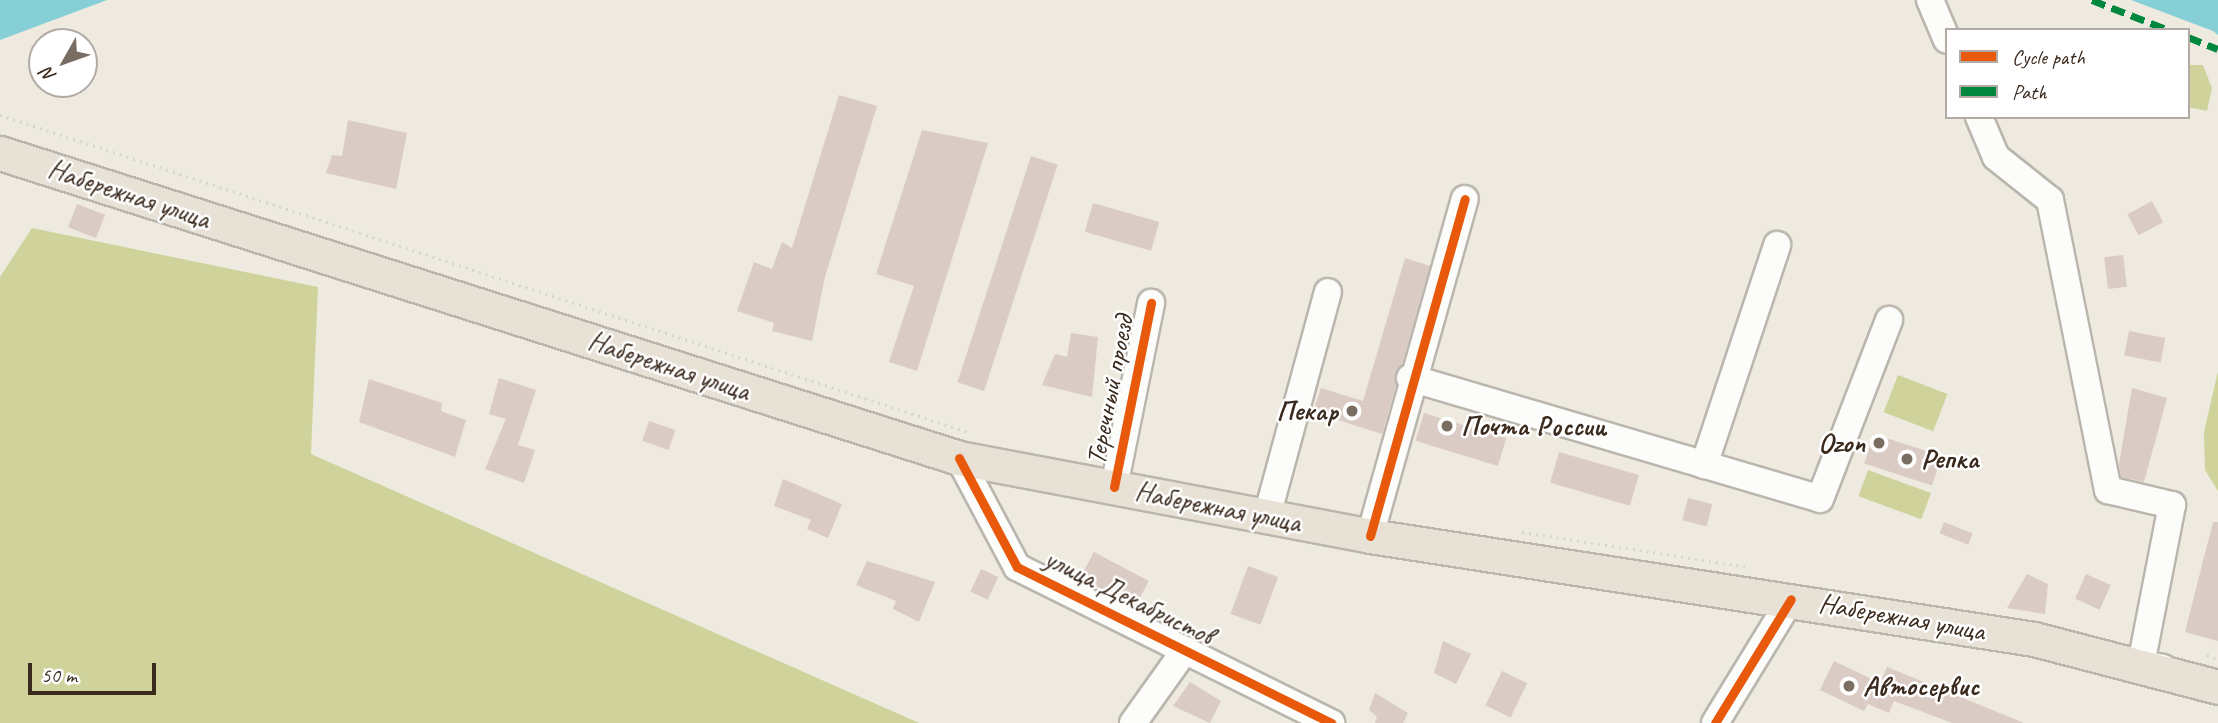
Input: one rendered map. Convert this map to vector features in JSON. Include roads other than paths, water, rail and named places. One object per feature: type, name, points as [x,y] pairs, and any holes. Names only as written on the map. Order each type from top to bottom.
[{"type":"main road","name":"Набережная улица","points":[[0,153],[972,448],[1114,487],[1370,536],[1791,599],[2141,664],[2218,687]]},
{"type":"street","points":[[1930,0],[1945,35]]},
{"type":"street","points":[[1980,119],[1996,157],[2050,200],[2108,490],[2172,505],[2141,664],[2218,679]]},
{"type":"street","points":[[1370,536],[1410,378],[1465,199]]},
{"type":"street","points":[[1704,465],[1777,245]]},
{"type":"street","points":[[1267,516],[1328,292]]},
{"type":"street","name":"Теречный проезд","points":[[1114,487],[1151,303]]},
{"type":"street","points":[[1410,378],[1820,499],[1889,320]]},
{"type":"street","name":"улица Декабристов","points":[[972,448],[1017,567],[1331,723]]},
{"type":"street","points":[[1722,721],[1791,599]]},
{"type":"street","points":[[1133,723],[1185,650]]},
{"type":"water","points":[[0,0],[107,0],[28,28],[0,40]]},
{"type":"water","points":[[2131,0],[2218,0],[2218,35],[2213,31]]},
{"type":"place","name":"Пекар","points":[[1352,411]]},
{"type":"place","name":"Почта России","points":[[1447,426]]},
{"type":"place","name":"Ozon","points":[[1879,443]]},
{"type":"place","name":"Репка","points":[[1907,459]]},
{"type":"place","name":"Автосервис","points":[[1849,686]]}]
